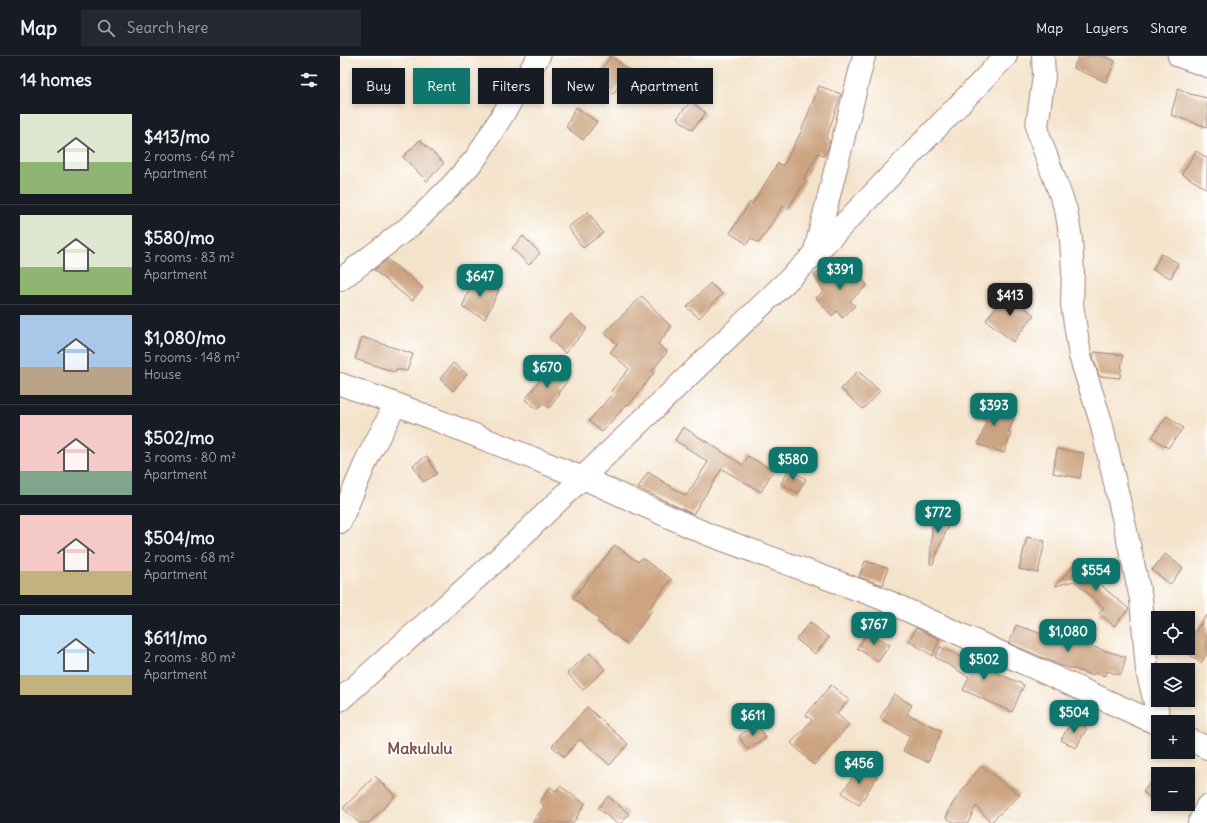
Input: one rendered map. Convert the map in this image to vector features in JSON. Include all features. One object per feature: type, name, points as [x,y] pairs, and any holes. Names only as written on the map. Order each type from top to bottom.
[{"type":"street","points":[[340,280],[414,222],[476,158],[539,56]]},
{"type":"street","points":[[814,255],[864,56]]},
{"type":"street","points":[[340,700],[498,560],[814,255],[1006,56]]},
{"type":"street","points":[[1043,56],[1044,76],[1037,126],[1039,136],[1066,210],[1071,239],[1073,273],[1072,304],[1080,356],[1101,422],[1141,599],[1147,671],[1157,715]]},
{"type":"street","points":[[1179,56],[1207,66]]},
{"type":"street","points":[[340,384],[396,404],[583,478],[707,534],[878,597],[1151,719]]},
{"type":"street","points":[[340,522],[368,457],[396,404]]},
{"type":"street","points":[[1195,742],[1207,748]]},
{"type":"street","points":[[1199,823],[1207,806]]},
{"type":"building","points":[[611,56],[627,68],[617,68],[617,88],[613,94],[609,91],[609,68],[602,68]]},
{"type":"building","points":[[1079,56],[1103,56],[1115,61],[1106,82],[1073,68]]},
{"type":"building","points":[[819,86],[841,94],[826,139],[830,141],[828,149],[824,156],[818,153],[804,179],[806,180],[788,209],[783,206],[759,243],[751,238],[747,244],[730,233],[750,202],[752,204],[778,163],[783,166],[801,132]]},
{"type":"building","points":[[1178,88],[1190,94],[1207,98],[1207,127],[1171,115]]},
{"type":"building","points":[[689,104],[695,104],[706,113],[692,130],[677,118]]},
{"type":"building","points":[[576,107],[597,122],[583,140],[566,127]]},
{"type":"building","points":[[420,140],[444,163],[427,181],[403,157]]},
{"type":"building","points":[[1196,151],[1207,158],[1207,189],[1182,174]]},
{"type":"building","points":[[588,212],[603,233],[583,248],[568,227]]},
{"type":"building","points":[[523,236],[540,253],[529,265],[512,248]]},
{"type":"building","points":[[1161,254],[1178,263],[1171,278],[1153,270]]},
{"type":"building","points":[[387,259],[423,288],[412,301],[374,270]]},
{"type":"building","points":[[851,266],[867,285],[850,301],[855,306],[842,318],[837,311],[832,316],[816,298],[824,291],[814,275],[821,270],[833,283]]},
{"type":"building","points":[[475,278],[499,290],[485,319],[462,307]]},
{"type":"building","points":[[710,283],[722,294],[699,318],[687,307]]},
{"type":"building","points":[[1006,293],[1034,315],[1013,342],[986,320]]},
{"type":"building","points":[[642,296],[671,327],[658,344],[667,352],[652,371],[654,373],[629,405],[627,404],[602,432],[589,421],[613,393],[611,391],[629,369],[610,352],[617,344],[604,333]]},
{"type":"building","points":[[571,314],[587,329],[565,353],[549,338]]},
{"type":"building","points":[[362,337],[413,354],[407,371],[396,369],[395,372],[355,359]]},
{"type":"building","points":[[1094,352],[1123,355],[1120,378],[1099,376],[1093,357]]},
{"type":"building","points":[[453,363],[467,374],[453,391],[440,379]]},
{"type":"building","points":[[550,366],[568,380],[558,393],[560,394],[549,408],[543,403],[538,409],[525,400]]},
{"type":"building","points":[[858,371],[880,391],[863,409],[841,389]]},
{"type":"building","points":[[979,400],[1015,417],[1008,432],[1011,433],[1004,453],[978,444],[987,421],[973,414]]},
{"type":"building","points":[[1167,416],[1183,428],[1168,448],[1152,437]]},
{"type":"building","points":[[683,427],[743,465],[748,456],[773,470],[761,492],[722,469],[693,514],[638,488],[648,472],[686,496],[708,462],[675,440]]},
{"type":"building","points":[[1057,449],[1084,453],[1080,478],[1053,473]]},
{"type":"building","points":[[427,456],[437,474],[423,482],[413,465]]},
{"type":"building","points":[[789,469],[806,479],[798,493],[781,484]]},
{"type":"building","points":[[933,515],[952,516],[933,564],[930,564]]},
{"type":"building","points":[[1027,537],[1045,541],[1038,573],[1019,569]]},
{"type":"building","points":[[615,545],[638,562],[642,558],[671,579],[650,608],[652,610],[627,644],[597,622],[599,619],[573,598]]},
{"type":"building","points":[[1165,554],[1183,568],[1170,584],[1152,570]]},
{"type":"building","points":[[1080,559],[1096,574],[1090,576],[1129,609],[1114,626],[1099,613],[1104,608],[1074,581],[1055,586]]},
{"type":"building","points":[[865,561],[888,568],[883,585],[859,577]]},
{"type":"building","points":[[1207,615],[1207,654],[1201,663],[1190,655],[1195,655],[1195,631]]},
{"type":"building","points":[[810,622],[829,638],[815,654],[796,639]]},
{"type":"building","points":[[1016,625],[1054,638],[1055,635],[1126,657],[1121,675],[1107,671],[1106,676],[1094,673],[1093,675],[1059,665],[1009,643]]},
{"type":"building","points":[[916,628],[939,639],[933,656],[909,641]]},
{"type":"building","points":[[869,631],[890,645],[878,662],[857,648]]},
{"type":"building","points":[[940,647],[1024,685],[1012,712],[963,690],[969,677],[935,657]]},
{"type":"building","points":[[590,653],[605,669],[583,690],[567,673]]},
{"type":"building","points":[[831,685],[849,700],[837,714],[849,725],[814,765],[791,743],[812,720],[806,715]]},
{"type":"building","points":[[894,694],[912,705],[907,714],[942,731],[928,762],[903,751],[910,736],[880,718]]},
{"type":"building","points":[[587,707],[628,744],[610,765],[580,739],[564,757],[552,746]]},
{"type":"building","points":[[1072,720],[1087,728],[1076,748],[1061,740]]},
{"type":"building","points":[[758,724],[766,738],[747,749],[739,736]]},
{"type":"building","points":[[860,766],[877,777],[859,805],[842,793]]},
{"type":"building","points":[[981,766],[1020,795],[991,822],[976,806],[968,823],[956,823],[946,818],[953,803]]},
{"type":"building","points":[[375,776],[395,796],[369,823],[359,823],[343,808]]},
{"type":"building","points":[[1151,782],[1151,798],[1143,792]]},
{"type":"building","points":[[560,786],[585,804],[573,823],[532,823],[544,806],[540,802],[550,787],[556,791]]},
{"type":"building","points":[[608,796],[629,814],[622,823],[616,823],[598,808]]},
{"type":"district","name":"Makululu","points":[[420,748]]}]
